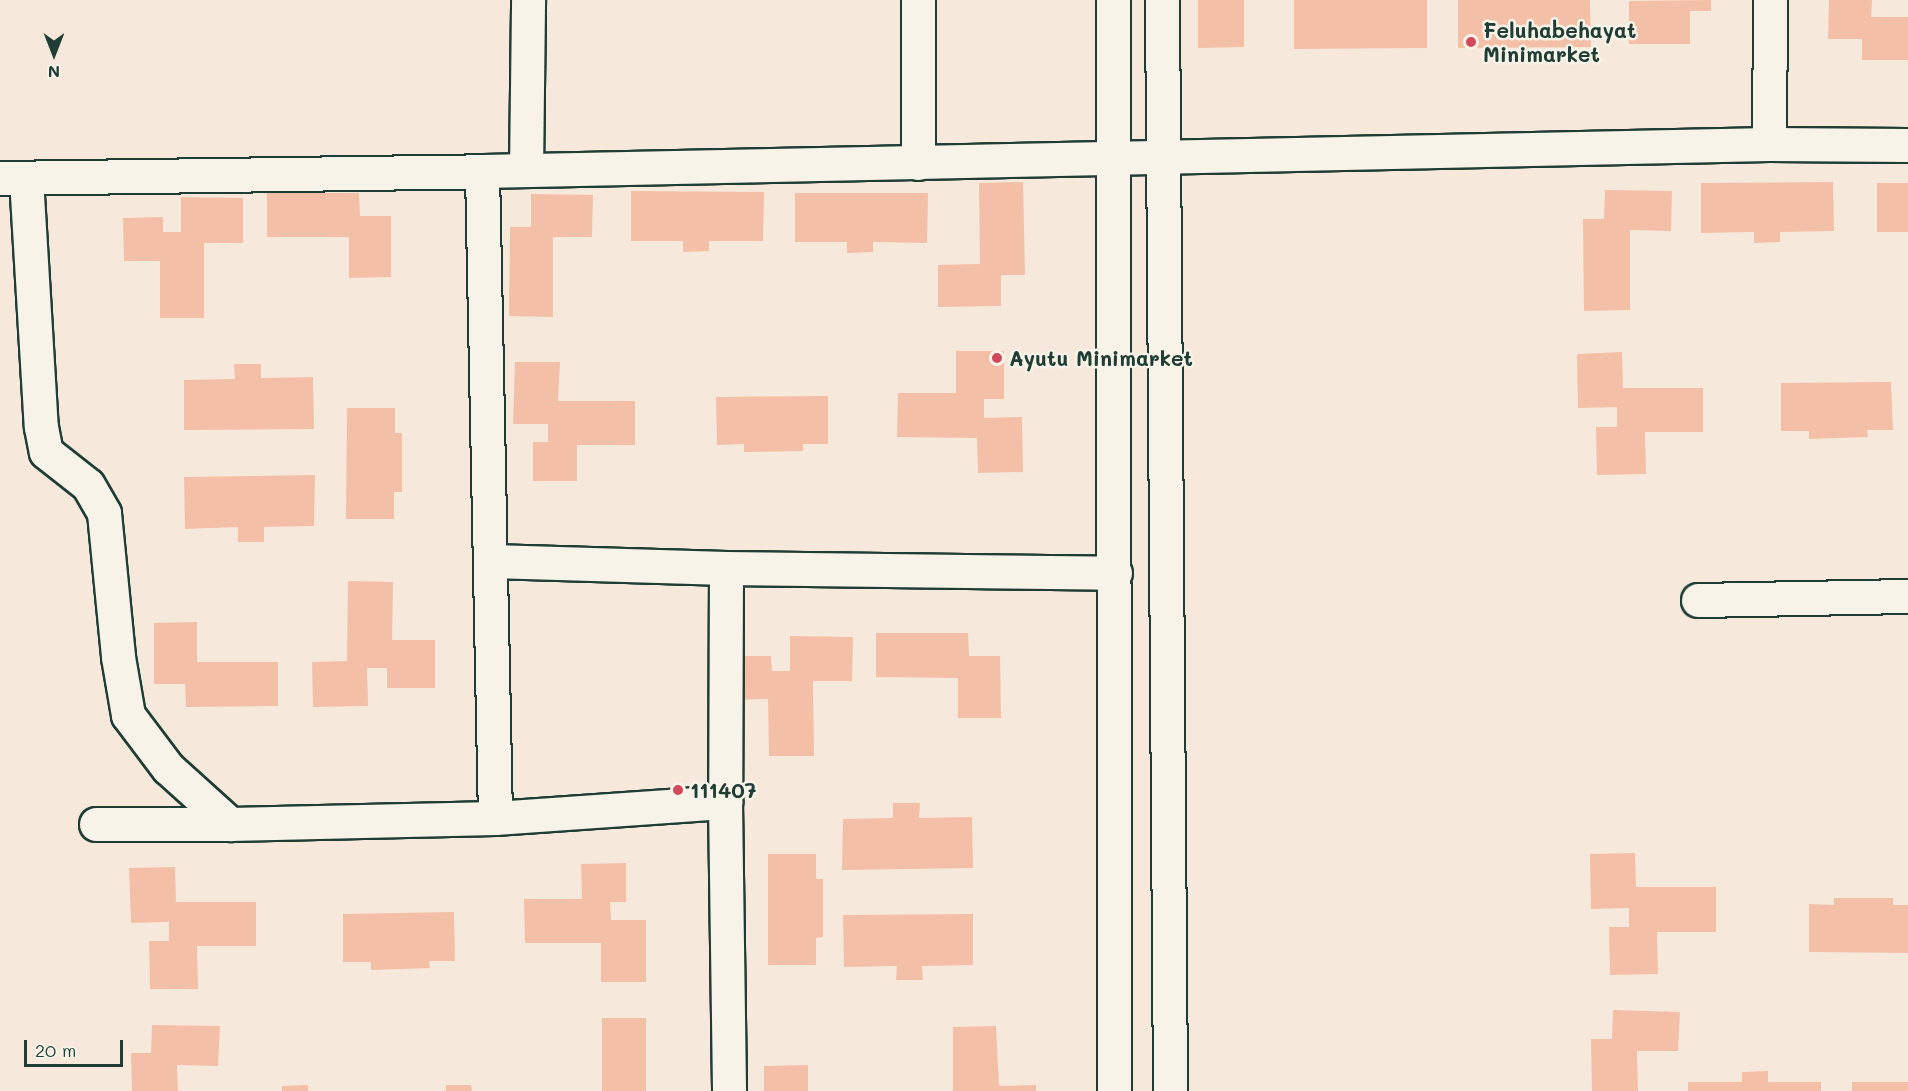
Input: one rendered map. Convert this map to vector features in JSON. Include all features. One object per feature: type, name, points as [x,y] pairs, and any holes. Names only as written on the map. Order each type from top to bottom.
[{"type":"street","points":[[526,170],[528,0]]},
{"type":"street","points":[[918,0],[918,163]]},
{"type":"street","points":[[1113,0],[1114,1091]]},
{"type":"street","points":[[1162,0],[1170,1091]]},
{"type":"street","points":[[1769,144],[1770,0]]},
{"type":"street","points":[[230,824],[168,768],[128,715],[118,657],[104,513],[88,484],[46,452],[41,427],[13,178],[918,163],[1769,144],[1908,145]]},
{"type":"street","points":[[482,171],[495,818]]},
{"type":"street","points":[[491,561],[726,568],[1115,573]]},
{"type":"street","points":[[726,568],[725,802],[729,1091]]},
{"type":"street","points":[[1698,600],[1908,596]]},
{"type":"street","points":[[96,824],[230,824],[495,818],[725,802]]},
{"type":"building","points":[[1198,0],[1244,0],[1244,47],[1198,48]]},
{"type":"building","points":[[1294,0],[1427,0],[1427,48],[1294,49]]},
{"type":"building","points":[[1458,0],[1590,0],[1591,47],[1458,48]]},
{"type":"building","points":[[1711,0],[1711,11],[1690,11],[1690,44],[1629,44],[1629,1]]},
{"type":"building","points":[[1829,0],[1872,0],[1871,17],[1908,17],[1908,60],[1862,60],[1862,39],[1828,39]]},
{"type":"building","points":[[1023,182],[1025,275],[1001,275],[1001,306],[938,307],[938,265],[980,264],[979,183]]},
{"type":"building","points":[[1833,182],[1834,231],[1780,232],[1780,242],[1754,243],[1754,232],[1701,233],[1701,183]]},
{"type":"building","points":[[1877,183],[1908,183],[1908,232],[1877,232]]},
{"type":"building","points":[[1605,190],[1672,191],[1671,231],[1630,230],[1630,310],[1584,311],[1583,219],[1604,219]]},
{"type":"building","points":[[631,191],[764,192],[763,241],[709,241],[709,251],[683,252],[683,241],[631,241]]},
{"type":"building","points":[[267,193],[359,193],[360,216],[391,216],[391,277],[349,278],[349,237],[267,237]]},
{"type":"building","points":[[795,193],[928,193],[927,243],[873,242],[873,252],[847,253],[847,242],[795,242]]},
{"type":"building","points":[[531,194],[593,195],[592,237],[553,237],[553,317],[509,316],[510,227],[531,227]]},
{"type":"building","points":[[181,197],[243,198],[243,243],[204,243],[204,318],[160,318],[160,261],[124,261],[123,218],[163,217],[163,232],[181,232]]},
{"type":"building","points":[[956,351],[1004,351],[1004,399],[984,399],[984,418],[1022,417],[1023,472],[978,473],[977,438],[897,437],[898,393],[956,393]]},
{"type":"building","points":[[1622,352],[1623,388],[1703,388],[1703,432],[1645,432],[1646,474],[1597,475],[1596,427],[1617,427],[1617,407],[1578,408],[1577,354]]},
{"type":"building","points":[[515,362],[560,362],[558,401],[635,401],[635,445],[577,445],[577,481],[533,481],[533,442],[548,442],[548,424],[513,424]]},
{"type":"building","points":[[234,364],[261,364],[261,378],[313,377],[314,429],[184,430],[184,380],[235,379]]},
{"type":"building","points":[[1891,382],[1893,430],[1867,430],[1868,437],[1809,439],[1809,431],[1781,431],[1781,383]]},
{"type":"building","points":[[828,396],[828,444],[803,444],[803,451],[744,452],[744,444],[717,445],[716,397]]},
{"type":"building","points":[[347,408],[395,408],[395,433],[402,433],[402,492],[394,492],[394,519],[346,519]]},
{"type":"building","points":[[315,475],[314,526],[264,527],[264,542],[238,542],[238,527],[185,529],[184,477]]},
{"type":"building","points":[[348,581],[393,582],[392,640],[435,640],[435,688],[387,688],[387,668],[367,668],[368,706],[313,707],[312,662],[347,661]]},
{"type":"building","points":[[197,622],[197,662],[278,662],[278,706],[186,707],[185,684],[154,684],[154,623]]},
{"type":"building","points":[[876,633],[968,633],[969,656],[1000,656],[1001,718],[958,718],[958,678],[876,677]]},
{"type":"building","points":[[790,636],[853,637],[852,681],[813,681],[814,756],[769,756],[768,699],[733,700],[733,656],[771,656],[772,671],[790,671]]},
{"type":"building","points":[[893,803],[920,803],[919,818],[972,817],[973,868],[842,870],[843,819],[893,818]]},
{"type":"building","points":[[1635,853],[1636,887],[1716,887],[1716,932],[1657,932],[1658,974],[1610,975],[1609,927],[1629,927],[1629,908],[1591,909],[1590,854]]},
{"type":"building","points":[[768,854],[816,854],[816,879],[823,879],[823,937],[816,938],[816,965],[768,965]]},
{"type":"building","points":[[626,863],[626,902],[610,902],[611,920],[646,920],[646,982],[601,982],[601,943],[525,943],[524,899],[582,899],[581,864]]},
{"type":"building","points":[[175,867],[176,902],[256,902],[256,946],[197,946],[198,989],[150,989],[149,941],[169,941],[169,922],[131,923],[129,868]]},
{"type":"building","points":[[1834,898],[1893,898],[1893,905],[1908,905],[1908,953],[1809,952],[1809,904],[1834,905]]},
{"type":"building","points":[[454,912],[455,961],[429,961],[430,968],[371,970],[371,962],[343,962],[343,914]]},
{"type":"building","points":[[973,914],[973,965],[922,966],[923,980],[896,980],[897,966],[844,967],[843,915]]},
{"type":"building","points":[[1613,1010],[1680,1012],[1678,1051],[1637,1051],[1638,1091],[1592,1091],[1591,1039],[1612,1039]]},
{"type":"building","points":[[602,1018],[646,1018],[646,1091],[602,1091]]},
{"type":"building","points":[[152,1025],[220,1026],[218,1066],[177,1065],[178,1091],[132,1091],[131,1053],[151,1053]]},
{"type":"building","points":[[996,1026],[999,1086],[1036,1085],[1036,1091],[953,1091],[953,1027]]},
{"type":"building","points":[[808,1065],[808,1091],[764,1091],[764,1066]]},
{"type":"building","points":[[1768,1071],[1768,1082],[1821,1082],[1821,1091],[1688,1091],[1688,1082],[1742,1082],[1742,1072]]},
{"type":"building","points":[[1852,1082],[1908,1082],[1908,1091],[1852,1091]]},
{"type":"building","points":[[308,1085],[308,1091],[282,1091],[282,1086]]},
{"type":"building","points":[[446,1085],[471,1085],[472,1091],[446,1091]]},
{"type":"place","name":"Feluhabehayat Minimarket","points":[[1471,42]]},
{"type":"place","name":"Ayutu Minimarket","points":[[997,358]]},
{"type":"place","name":"111407","points":[[678,790]]}]
